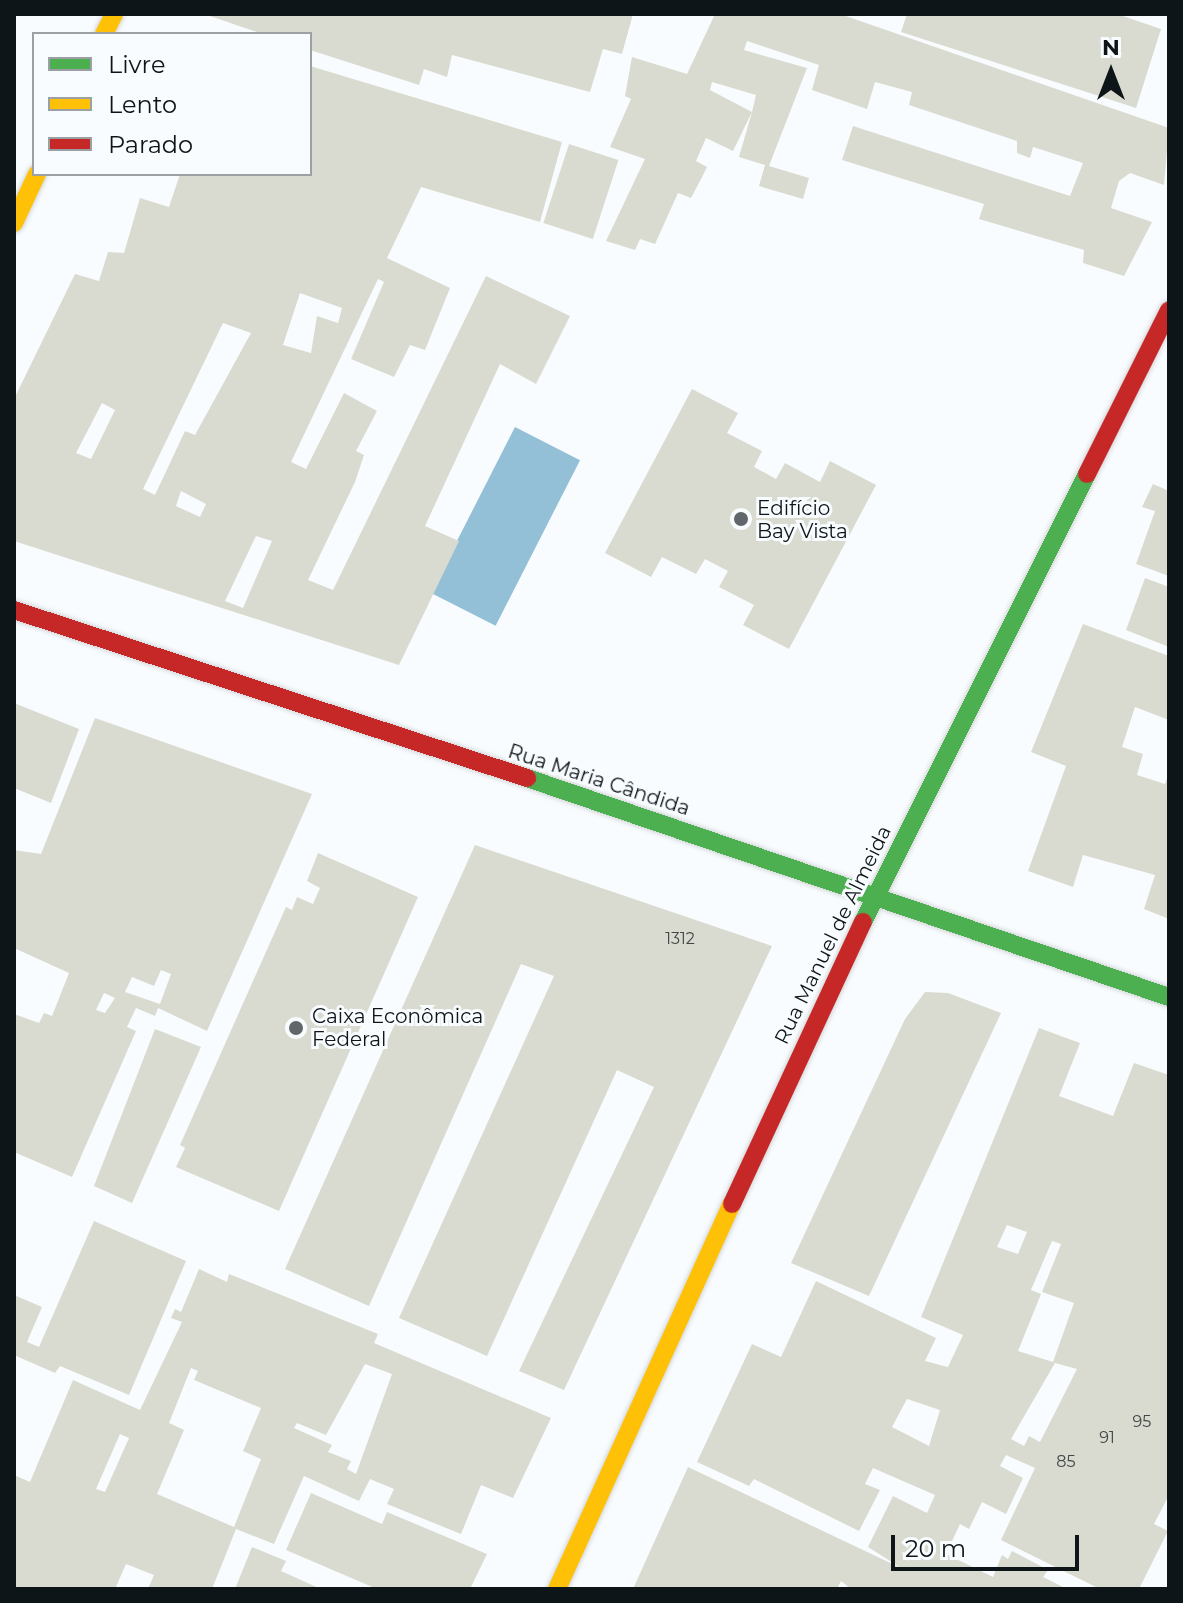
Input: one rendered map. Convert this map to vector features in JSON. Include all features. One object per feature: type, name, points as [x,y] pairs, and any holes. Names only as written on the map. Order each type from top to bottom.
[{"type":"street","points":[[105,32],[114,14]]},
{"type":"street","points":[[14,223],[36,176]]},
{"type":"street","name":"Rua Manuel de Almeida","points":[[557,1589],[877,893],[1169,310]]},
{"type":"street","name":"Rua Maria Cândida","points":[[14,610],[877,893],[1169,997]]},
{"type":"water","points":[[515,427],[580,460],[496,626],[431,593]]},
{"type":"building","points":[[204,14],[633,14],[622,54],[603,49],[590,92],[452,55],[447,77],[424,69],[419,85],[312,51],[312,32],[257,32]]},
{"type":"building","points":[[715,14],[840,14],[1169,128],[1164,185],[1130,173],[1119,181],[1111,208],[1152,222],[1124,276],[1083,263],[1084,250],[979,219],[984,204],[842,160],[853,126],[1070,196],[1083,163],[1033,147],[1030,158],[1017,153],[1017,141],[909,105],[912,92],[875,82],[867,109],[812,90],[819,65],[747,41],[744,50],[807,68],[769,166],[809,178],[803,199],[759,186],[765,165],[739,157],[752,112],[733,151],[706,138],[696,161],[707,167],[691,198],[678,193],[655,244],[640,239],[635,250],[606,241],[645,159],[610,147],[631,99],[625,96],[632,57],[687,74]],"holes":[[[712,82],[756,95],[752,112],[710,90]]]},
{"type":"building","points":[[907,14],[1117,14],[1161,29],[1136,108],[901,32]]},
{"type":"building","points":[[312,67],[562,142],[540,222],[421,187],[387,258],[450,288],[425,350],[410,345],[394,377],[351,359],[384,282],[378,279],[291,462],[306,469],[344,393],[377,411],[356,451],[364,455],[355,482],[308,580],[333,590],[486,276],[570,316],[536,384],[500,364],[425,526],[459,541],[399,665],[14,541],[14,399],[75,274],[99,281],[108,252],[124,253],[140,198],[169,207],[179,176],[312,176]],"holes":[[[300,293],[342,308],[338,323],[317,316],[311,353],[283,345]],[[223,323],[251,333],[195,435],[185,431],[155,495],[143,489]],[[102,403],[115,410],[91,459],[76,453]],[[181,491],[206,504],[200,517],[176,506]],[[256,536],[272,541],[243,608],[225,601]]]},
{"type":"building","points":[[569,144],[618,160],[593,239],[543,223]]},
{"type":"building","name":"Edifício Bay Vista","points":[[692,389],[738,413],[727,433],[762,451],[754,467],[776,479],[785,463],[820,482],[830,461],[876,485],[789,649],[743,625],[754,605],[719,587],[728,571],[705,559],[696,574],[662,557],[651,577],[605,553]]},
{"type":"building","points":[[1153,484],[1169,491],[1169,576],[1136,564],[1155,511],[1142,507]]},
{"type":"building","points":[[1145,578],[1169,587],[1169,647],[1126,630]]},
{"type":"building","points":[[1083,624],[1169,656],[1169,720],[1135,707],[1122,747],[1143,754],[1137,775],[1165,784],[1169,773],[1169,919],[1144,909],[1155,875],[1083,855],[1073,887],[1028,871],[1066,766],[1031,752]]},
{"type":"building","points":[[14,703],[79,729],[51,803],[14,788]]},
{"type":"building","points":[[95,718],[312,794],[207,1031],[158,1008],[155,1016],[136,1008],[127,1027],[136,1031],[72,1177],[14,1152],[14,1014],[39,1023],[44,1013],[52,1016],[69,973],[14,948],[14,850],[41,854]],"holes":[[[161,970],[171,974],[160,1004],[125,992],[132,977],[154,986]],[[104,993],[115,998],[105,1013],[96,1010]]]},
{"type":"building","points":[[475,845],[772,946],[564,1390],[519,1371],[654,1087],[617,1070],[487,1356],[399,1318],[554,976],[521,964],[369,1306],[285,1269]]},
{"type":"building","name":"Caixa Econômica Federal","points":[[318,853],[418,897],[279,1211],[176,1167],[185,1148],[180,1145],[286,907],[292,910],[297,897],[313,904],[320,888],[307,881]]},
{"type":"building","points":[[925,992],[948,993],[1001,1013],[869,1296],[791,1263],[905,1019]]},
{"type":"building","points":[[1039,1028],[1080,1043],[1059,1096],[1113,1116],[1134,1063],[1169,1075],[1169,1495],[1154,1524],[1168,1531],[1139,1589],[1100,1589],[1001,1540],[1035,1468],[1006,1455],[1000,1466],[1023,1478],[1006,1514],[982,1502],[969,1529],[960,1524],[946,1554],[993,1577],[1002,1555],[1008,1559],[1012,1551],[1048,1570],[1043,1577],[1067,1589],[851,1589],[841,1581],[837,1589],[633,1589],[688,1467],[901,1568],[868,1547],[893,1496],[927,1513],[935,1495],[873,1468],[865,1484],[880,1490],[859,1531],[754,1479],[749,1486],[697,1462],[752,1344],[781,1357],[816,1281],[936,1338],[925,1361],[948,1367],[963,1335],[921,1317]],"holes":[[[1007,1225],[1027,1232],[1018,1254],[997,1247]],[[1052,1241],[1061,1244],[1042,1292],[1074,1303],[1053,1362],[1018,1351],[1041,1294],[1031,1290]],[[1055,1363],[1077,1369],[1040,1442],[1029,1436],[1024,1446],[1011,1439]],[[907,1399],[940,1410],[929,1446],[892,1427]]]},
{"type":"building","points":[[155,1029],[201,1047],[132,1203],[94,1186]]},
{"type":"building","points":[[94,1221],[186,1261],[129,1395],[60,1366],[55,1373],[14,1355],[14,1295],[42,1307],[27,1342],[39,1347]]},
{"type":"building","points":[[199,1269],[227,1282],[229,1274],[378,1334],[374,1343],[551,1418],[513,1498],[481,1485],[461,1534],[387,1504],[394,1489],[370,1479],[359,1501],[304,1476],[274,1544],[236,1529],[212,1589],[148,1589],[154,1575],[126,1564],[115,1589],[14,1589],[14,1475],[30,1482],[73,1380],[140,1410],[182,1322],[171,1318],[175,1309],[181,1312]],"holes":[[[365,1364],[392,1374],[356,1474],[347,1469],[351,1461],[328,1452],[332,1445],[294,1428],[297,1423],[326,1435]],[[191,1368],[198,1371],[194,1380],[261,1408],[243,1451],[261,1459],[234,1527],[157,1494],[184,1430],[169,1423]],[[120,1434],[129,1438],[105,1492],[96,1489]]]},
{"type":"building","points":[[311,1493],[382,1524],[387,1512],[487,1554],[470,1589],[377,1589],[286,1550]]},
{"type":"building","points":[[252,1547],[286,1561],[281,1571],[321,1589],[235,1589]]},
{"type":"traffic: fast","points":[[863,922],[1087,474]]},
{"type":"traffic: fast","points":[[527,778],[1169,997]]},
{"type":"traffic: slow","points":[[105,32],[114,14]]},
{"type":"traffic: slow","points":[[14,223],[36,176]]},
{"type":"traffic: slow","points":[[557,1589],[732,1204]]},
{"type":"traffic: jam","points":[[1087,474],[1169,310]]},
{"type":"traffic: jam","points":[[14,610],[527,778]]},
{"type":"traffic: jam","points":[[732,1204],[863,922]]},
{"type":"place","name":"Edifício Bay Vista","points":[[741,519]]},
{"type":"place","name":"Caixa Econômica Federal","points":[[296,1028]]}]
